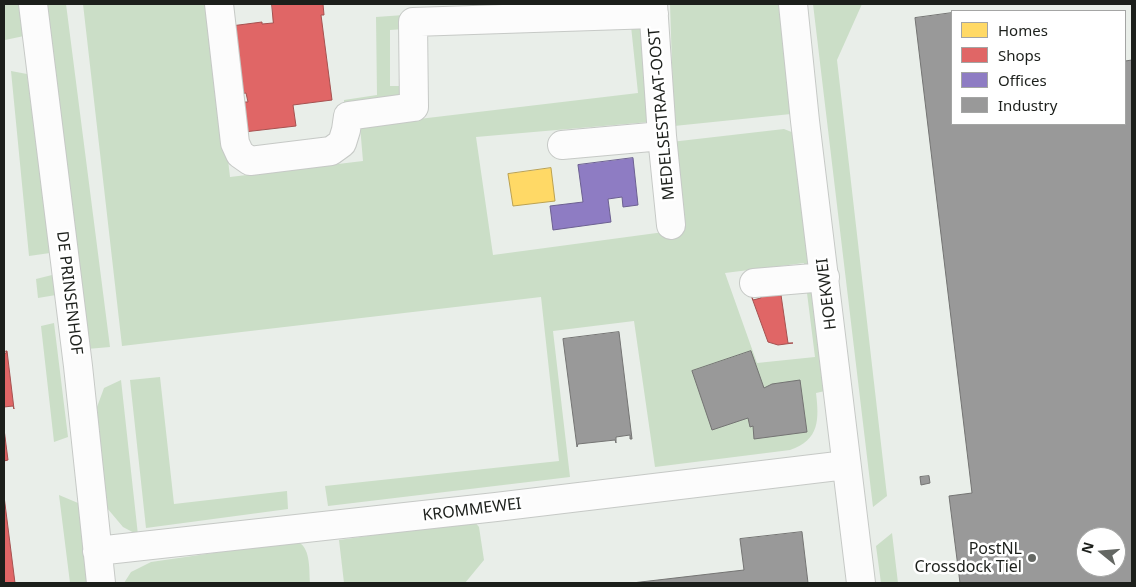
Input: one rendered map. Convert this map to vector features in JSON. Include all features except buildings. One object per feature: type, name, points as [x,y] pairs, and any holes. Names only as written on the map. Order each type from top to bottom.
[{"type":"street","name":"DE PRINSENHOF","points":[[33,4],[78,366],[101,583]]},
{"type":"street","name":"HOEKWEI","points":[[793,4],[805,121],[861,583]]},
{"type":"street","points":[[220,6],[235,142],[240,154],[250,161],[331,151],[342,143],[348,116],[414,107],[413,22],[654,9]]},
{"type":"street","name":"MEDELSESTRAAT-OOST","points":[[654,9],[662,136],[671,225]]},
{"type":"street","points":[[562,145],[662,136]]},
{"type":"street","points":[[754,283],[825,277]]},
{"type":"street","name":"KROMMEWEI","points":[[97,551],[486,508],[846,465]]},
{"type":"green space","points":[[4,4],[19,4],[24,36],[5,40]]},
{"type":"green space","points":[[43,4],[66,4],[110,347],[87,349]]},
{"type":"green space","points":[[83,4],[210,4],[230,177],[363,161],[360,126],[638,93],[631,26],[643,4],[649,122],[476,137],[493,255],[679,230],[671,142],[784,129],[794,133],[811,269],[805,270],[804,263],[725,273],[757,363],[815,357],[806,285],[812,285],[825,391],[816,393],[817,420],[812,434],[807,441],[790,450],[655,467],[634,321],[553,331],[570,477],[328,506],[325,486],[559,461],[541,297],[122,346]]},
{"type":"green space","points":[[670,4],[781,4],[791,114],[674,126]]},
{"type":"green space","points":[[813,4],[862,4],[837,60],[887,496],[873,507]]},
{"type":"green space","points":[[404,15],[405,29],[390,30],[390,86],[406,86],[400,99],[344,107],[344,100],[377,95],[376,17]]},
{"type":"green space","points":[[11,71],[27,74],[50,253],[29,256]]},
{"type":"green space","points":[[52,275],[56,295],[38,298],[36,279]]},
{"type":"green space","points":[[54,323],[68,437],[54,442],[41,326]]},
{"type":"green space","points":[[160,377],[174,504],[287,491],[288,509],[146,528],[130,380]]},
{"type":"green space","points":[[121,380],[138,535],[123,527],[107,508],[97,407],[104,388]]},
{"type":"green space","points":[[59,495],[78,503],[89,583],[70,583]]},
{"type":"green space","points":[[474,521],[479,527],[484,560],[465,583],[344,583],[339,540]]},
{"type":"green space","points":[[892,533],[898,583],[881,583],[876,546]]},
{"type":"green space","points":[[296,541],[301,544],[307,553],[310,583],[124,583],[131,572],[151,562]]},
{"type":"place","name":"PostNL Crossdock Tiel","points":[[1032,558]]}]
